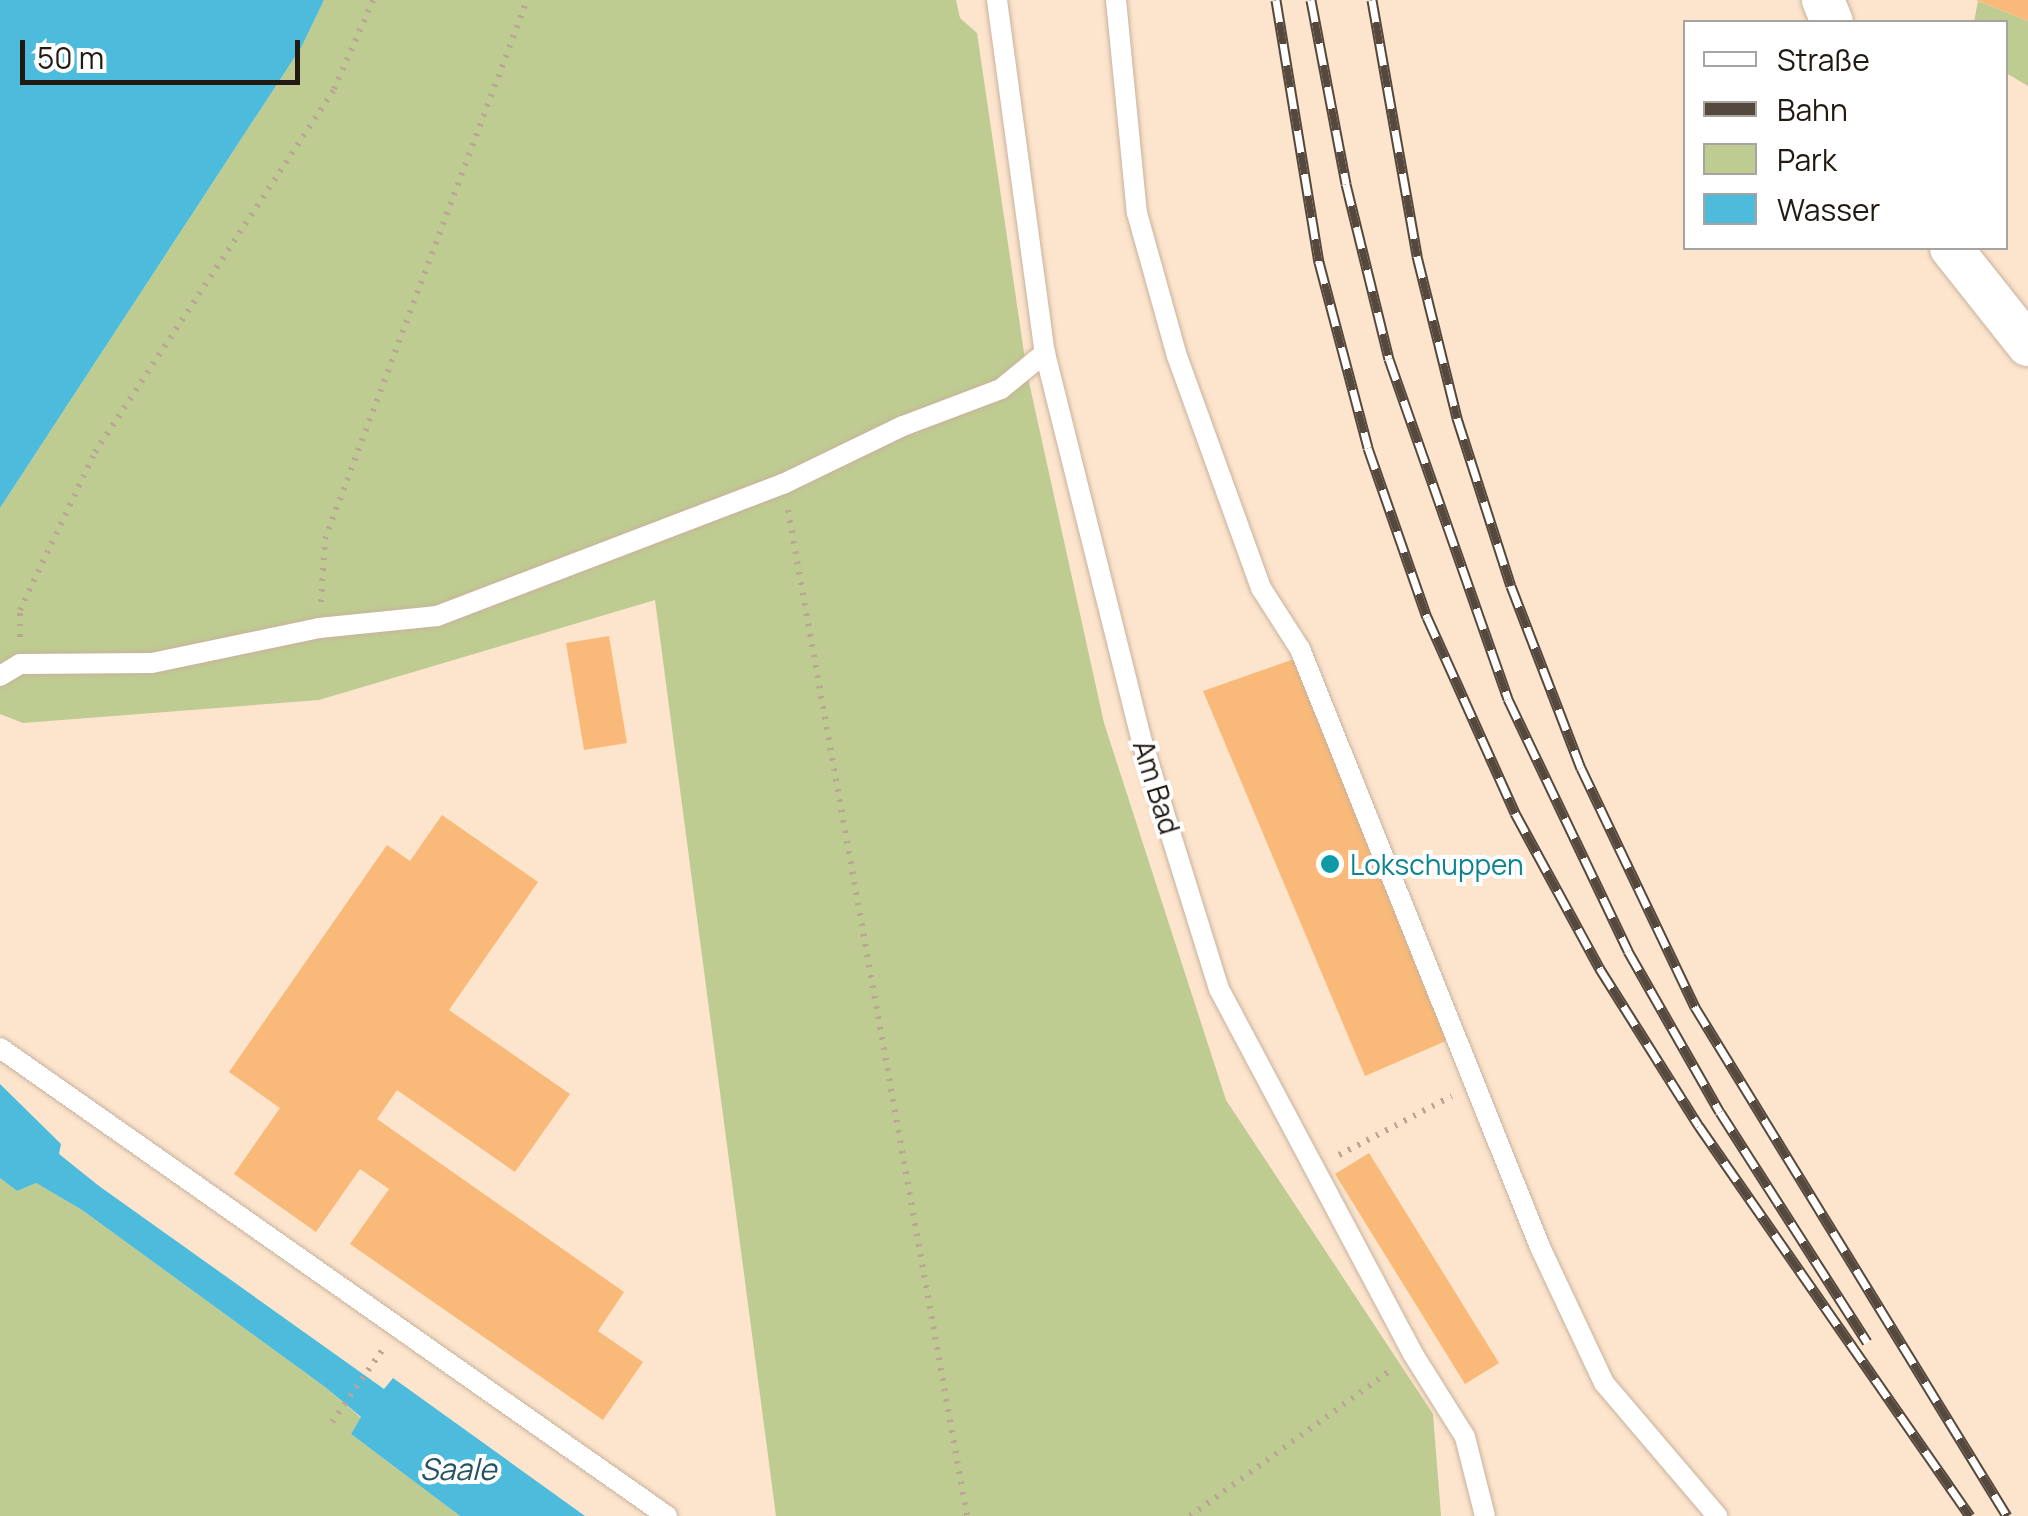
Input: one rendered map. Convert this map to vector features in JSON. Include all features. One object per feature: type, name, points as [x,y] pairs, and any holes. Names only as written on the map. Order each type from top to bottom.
[{"type":"street","points":[[1953,250],[2028,345]]},
{"type":"lane","name":"Am Bad","points":[[997,0],[1045,353],[1142,742],[1220,989],[1413,1354],[1465,1436],[1486,1516]]},
{"type":"lane","points":[[1116,0],[1138,214],[1177,356],[1261,588],[1300,649],[1540,1247],[1604,1383],[1718,1516]]},
{"type":"lane","points":[[0,676],[20,664],[152,663],[320,628],[437,616],[783,484],[902,426],[1002,389],[1045,353]]},
{"type":"lane","points":[[0,1048],[667,1516]]},
{"type":"path","points":[[20,664],[20,610],[96,452],[334,89],[372,0]]},
{"type":"path","points":[[320,628],[325,539],[527,0]]},
{"type":"path","points":[[783,484],[967,1516]]},
{"type":"path","points":[[1315,1168],[1476,1084]]},
{"type":"path","points":[[1190,1516],[1413,1354]]},
{"type":"path","points":[[332,1422],[366,1375]]},
{"type":"green space","points":[[324,0],[956,0],[960,18],[977,33],[1027,373],[1104,723],[1226,1100],[1433,1414],[1441,1516],[776,1516],[655,600],[319,700],[23,723],[0,714],[0,508],[302,46]]},
{"type":"green space","points":[[1978,1],[2028,21],[2028,86],[2008,74],[2008,20],[1974,20]]},
{"type":"green space","points":[[0,1178],[17,1191],[36,1183],[82,1210],[325,1387],[361,1418],[351,1434],[460,1516],[0,1516]]},
{"type":"water","points":[[0,0],[324,0],[302,46],[0,508]]},
{"type":"water","name":"Saale","points":[[0,1084],[61,1144],[59,1154],[99,1186],[384,1389],[393,1378],[585,1516],[460,1516],[351,1434],[361,1417],[325,1387],[82,1210],[36,1183],[17,1191],[0,1178]]},
{"type":"building","points":[[1976,0],[2028,0],[2028,21]]},
{"type":"building","points":[[609,636],[627,743],[584,750],[566,643]]},
{"type":"building","name":"Lokschuppen","points":[[1300,657],[1455,1037],[1365,1076],[1203,691]]},
{"type":"building","points":[[442,815],[538,882],[449,1010],[570,1094],[515,1172],[397,1090],[377,1119],[624,1292],[598,1331],[643,1362],[603,1420],[350,1244],[389,1189],[360,1169],[316,1232],[234,1174],[280,1108],[229,1072],[387,845],[410,861]]},
{"type":"building","points":[[1369,1153],[1499,1363],[1465,1384],[1335,1174]]},
{"type":"railway","points":[[1276,0],[1319,262],[1368,448],[1427,617],[1515,813],[1600,969],[1699,1126],[1970,1516]]},
{"type":"railway","points":[[1311,0],[1346,184],[1389,359],[1508,699],[1628,951],[1720,1112],[1867,1342]]},
{"type":"railway","points":[[1372,0],[1417,256],[1457,418],[1511,586],[1581,768],[1695,1007],[2007,1516]]},
{"type":"place","name":"Lokschuppen","points":[[1330,864]]}]
